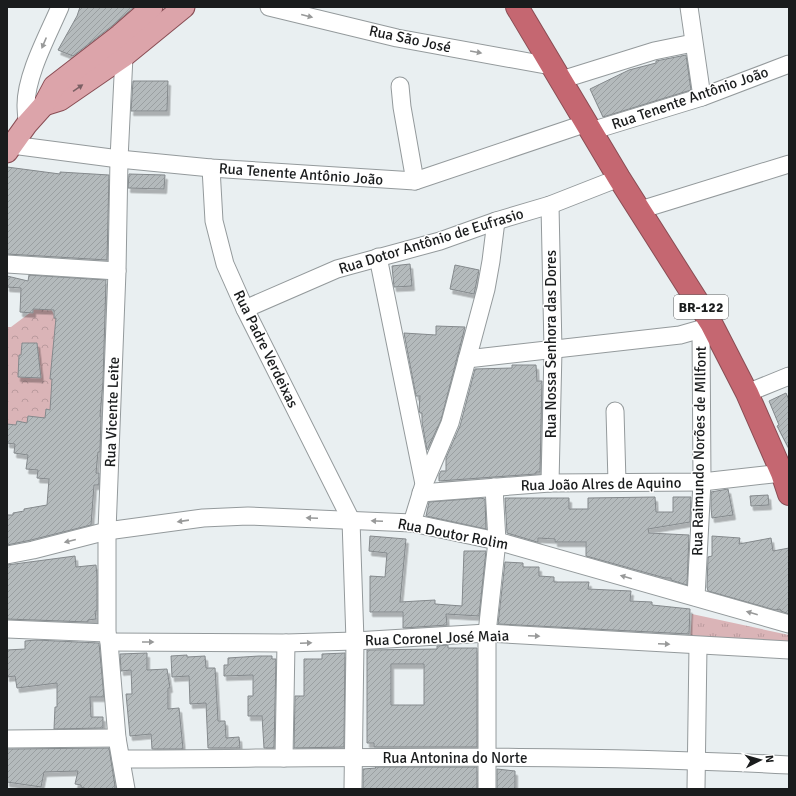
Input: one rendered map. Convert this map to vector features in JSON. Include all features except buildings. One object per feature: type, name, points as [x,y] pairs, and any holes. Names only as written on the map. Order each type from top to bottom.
[{"type":"highway","name":"BR-122","points":[[517,7],[619,178],[640,210],[706,326],[747,393],[785,472],[789,494]]},
{"type":"main road","points":[[9,148],[44,105],[54,86],[120,35],[152,7]]},
{"type":"main road","points":[[44,105],[60,100],[124,56],[184,7]]},
{"type":"street","points":[[27,124],[26,104],[32,77],[60,7]]},
{"type":"street","name":"Rua São José","points":[[270,7],[397,38],[556,73]]},
{"type":"street","points":[[689,7],[702,97]]},
{"type":"street","name":"Rua Vicente Leite","points":[[120,35],[124,56],[118,159],[117,271],[107,531],[108,638],[118,738],[126,789]]},
{"type":"street","points":[[556,73],[694,43]]},
{"type":"street","name":"Rua Tenente Antônio João","points":[[9,148],[211,168],[414,181],[589,127],[702,97],[789,64]]},
{"type":"street","points":[[400,86],[402,108],[414,181]]},
{"type":"street","points":[[640,210],[789,164]]},
{"type":"street","name":"Rua Padre Verdeixas","points":[[211,168],[214,221],[225,264],[245,309],[351,520]]},
{"type":"street","name":"Rua Dotor Antônio de Eufrasio","points":[[245,309],[337,269],[440,241],[496,221],[550,205],[619,178]]},
{"type":"street","name":"Rua Nossa Senhora das Dores","points":[[550,205],[553,350],[550,483]]},
{"type":"street","points":[[412,523],[422,488],[450,423],[486,289],[496,221]]},
{"type":"street","points":[[378,258],[422,488]]},
{"type":"street","points":[[7,264],[117,271]]},
{"type":"street","points":[[467,359],[680,335],[706,326]]},
{"type":"street","name":"Rua Raimundo Norões de MIlfont","points":[[696,597],[702,482],[706,326]]},
{"type":"street","points":[[747,393],[789,376]]},
{"type":"street","points":[[615,411],[617,482]]},
{"type":"street","name":"Rua João Alres de Aquino","points":[[422,488],[550,483],[702,482],[785,472]]},
{"type":"street","points":[[487,789],[487,633],[496,540],[494,486]]},
{"type":"street","name":"Rua Doutor Rolim","points":[[7,555],[33,550],[107,531],[225,516],[412,523],[496,540],[789,624]]},
{"type":"street","points":[[351,520],[355,641],[353,789]]},
{"type":"street","name":"Rua Coronel José Maia","points":[[7,629],[108,638],[286,643],[355,641],[487,633],[789,650]]},
{"type":"street","points":[[284,758],[286,643]]},
{"type":"street","points":[[696,789],[698,646]]},
{"type":"street","points":[[7,739],[118,738]]},
{"type":"street","name":"Rua Antonina do Norte","points":[[121,759],[488,757],[696,760],[789,765]]},
{"type":"green space","points":[[35,309],[51,309],[64,333],[51,424],[7,434],[7,327],[11,327]]},
{"type":"green space","points":[[692,614],[789,635],[789,645],[690,642]]}]
